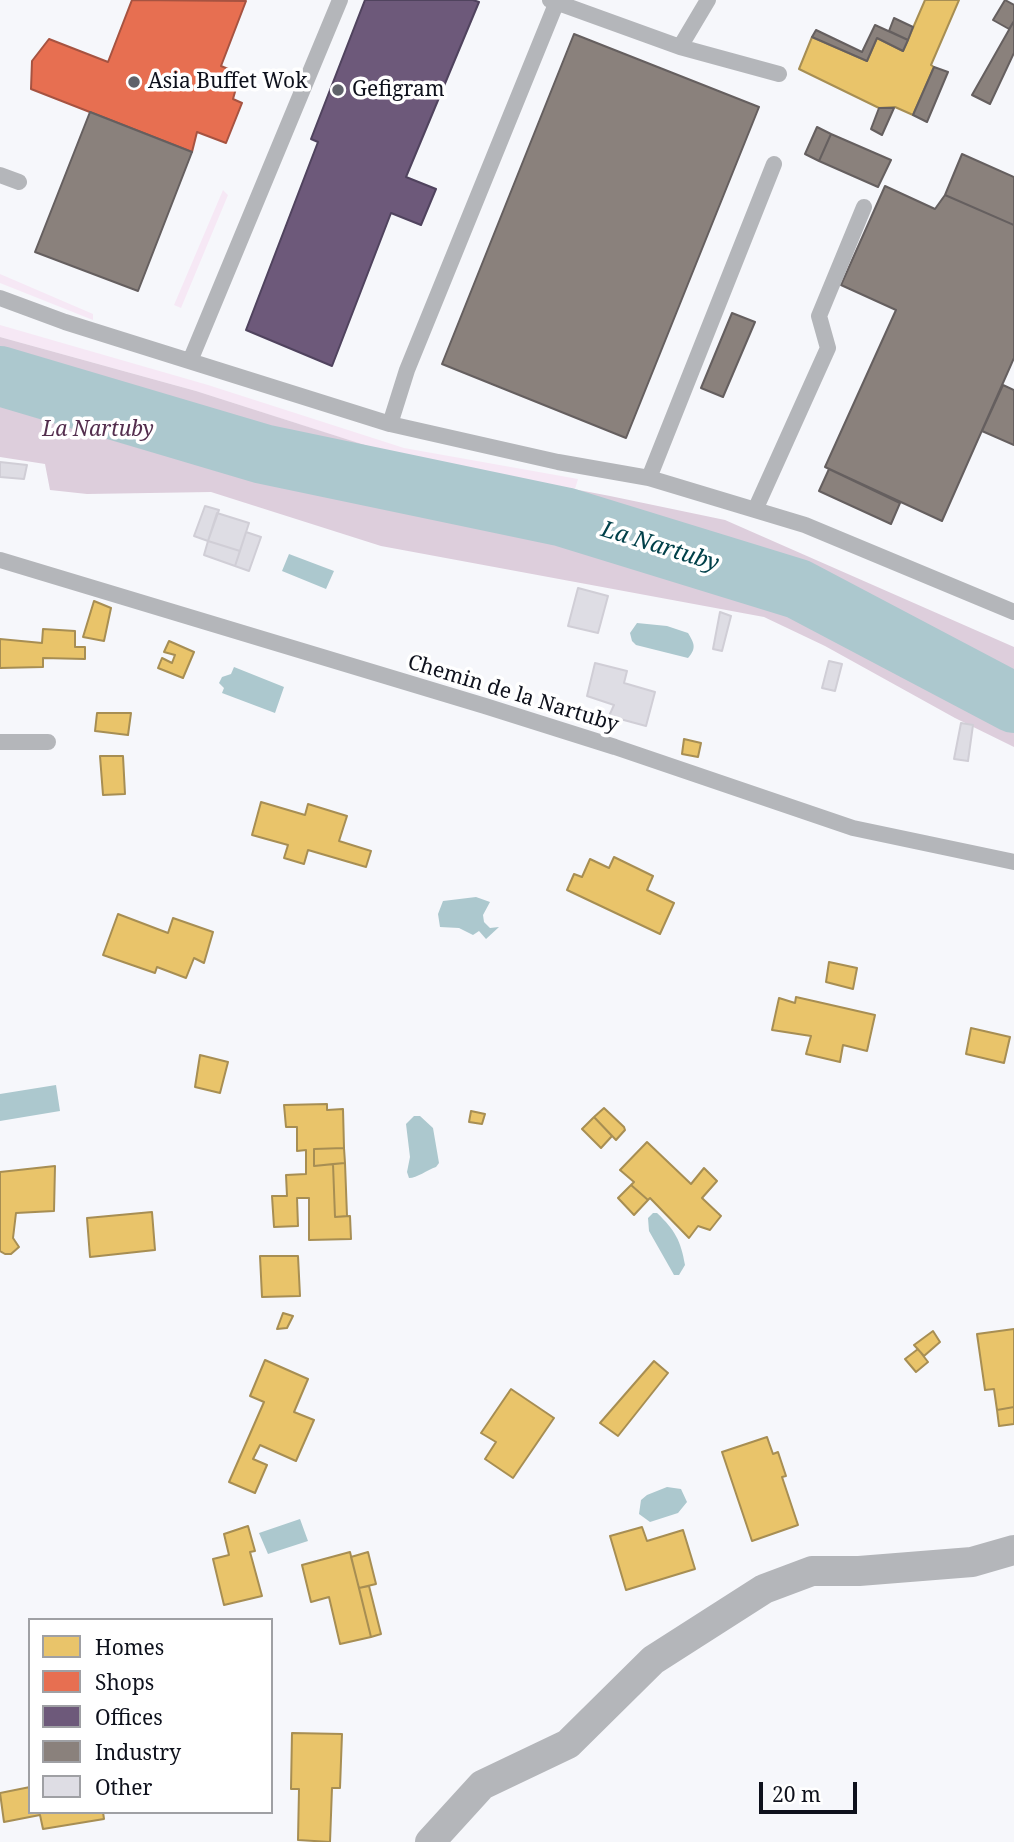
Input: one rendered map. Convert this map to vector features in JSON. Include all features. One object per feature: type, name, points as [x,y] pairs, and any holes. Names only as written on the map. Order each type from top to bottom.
[{"type":"street","points":[[430,1842],[482,1785],[568,1744],[653,1660],[764,1589],[812,1571],[859,1571],[972,1562],[1014,1550]]},
{"type":"lane","points":[[190,360],[340,0]]},
{"type":"lane","points":[[680,47],[708,0]]},
{"type":"lane","points":[[390,424],[407,370],[553,2],[680,47],[779,74]]},
{"type":"lane","points":[[649,478],[774,164]]},
{"type":"lane","points":[[0,175],[19,182]]},
{"type":"lane","points":[[755,510],[828,348],[819,316],[864,207]]},
{"type":"lane","points":[[0,298],[65,322],[390,424],[649,478],[805,524],[1014,612]]},
{"type":"lane","name":"Chemin de la Nartuby","points":[[0,560],[550,727],[853,828],[1014,862]]},
{"type":"lane","points":[[0,742],[48,742]]},
{"type":"shaded area","points":[[223,190],[228,195],[181,308],[174,305]]},
{"type":"shaded area","points":[[0,274],[93,314],[93,320],[0,283]]},
{"type":"shaded area","points":[[0,325],[208,385],[404,448],[578,479],[575,489],[392,454],[196,391],[0,337]]},
{"type":"green space","name":"La Nartuby","points":[[0,337],[196,391],[396,455],[725,520],[1014,647],[1014,747],[955,718],[825,646],[764,617],[381,546],[211,492],[87,494],[50,490],[45,464],[0,457]]},
{"type":"water","points":[[289,554],[334,571],[326,589],[282,571]]},
{"type":"water","points":[[637,623],[667,626],[688,633],[693,643],[693,651],[688,658],[636,645],[630,633]]},
{"type":"water","points":[[234,667],[284,687],[275,713],[222,693],[224,688],[219,683],[222,677],[231,674]]},
{"type":"water","points":[[476,897],[490,902],[483,915],[484,922],[490,928],[499,927],[486,939],[479,931],[473,935],[459,928],[440,927],[438,914],[443,901]]},
{"type":"water","points":[[56,1085],[60,1111],[0,1121],[0,1094]]},
{"type":"water","points":[[414,1116],[420,1116],[433,1128],[439,1163],[436,1167],[409,1178],[407,1172],[410,1157],[406,1124]]},
{"type":"water","points":[[657,1213],[668,1225],[679,1242],[685,1265],[679,1275],[674,1275],[649,1231],[648,1218]]},
{"type":"water","points":[[667,1487],[681,1489],[687,1502],[678,1513],[650,1522],[639,1514],[641,1500]]},
{"type":"water","points":[[300,1519],[308,1541],[268,1554],[259,1533]]},
{"type":"building: Homes","points":[[925,0],[959,0],[913,115],[895,107],[879,108],[799,69],[812,37],[867,61],[877,38],[903,51]]},
{"type":"building: Homes","points":[[94,601],[111,608],[104,641],[83,637]]},
{"type":"building: Homes","points":[[43,629],[75,631],[75,647],[85,647],[85,659],[43,658],[43,667],[0,668],[0,639],[42,643]]},
{"type":"building: Homes","points":[[169,641],[194,652],[183,678],[158,668],[162,658],[172,663],[175,655],[164,652]]},
{"type":"building: Homes","points":[[97,713],[131,713],[128,735],[95,731]]},
{"type":"building: Homes","points":[[684,739],[701,743],[698,757],[682,754]]},
{"type":"building: Homes","points":[[100,756],[123,756],[125,794],[103,795]]},
{"type":"building: Homes","points":[[261,802],[305,815],[308,804],[347,816],[339,841],[371,851],[366,867],[308,850],[304,864],[284,858],[288,845],[252,835]]},
{"type":"building: Homes","points":[[614,857],[653,876],[647,890],[674,903],[660,934],[567,890],[574,874],[582,877],[590,859],[609,868]]},
{"type":"building: Homes","points":[[118,914],[168,933],[173,918],[213,932],[204,963],[194,958],[186,978],[157,967],[155,973],[103,955]]},
{"type":"building: Homes","points":[[829,962],[857,968],[853,989],[826,982]]},
{"type":"building: Homes","points":[[796,997],[875,1015],[867,1051],[843,1045],[840,1062],[806,1054],[811,1036],[772,1030],[779,998],[795,1003]]},
{"type":"building: Homes","points":[[971,1028],[1010,1037],[1004,1063],[966,1054]]},
{"type":"building: Homes","points":[[200,1055],[228,1062],[220,1093],[195,1087]]},
{"type":"building: Homes","points":[[327,1104],[327,1110],[343,1109],[344,1148],[314,1149],[314,1166],[333,1164],[335,1217],[350,1216],[351,1239],[309,1240],[309,1198],[297,1198],[298,1226],[274,1227],[272,1196],[287,1196],[286,1175],[306,1174],[306,1150],[297,1151],[297,1127],[286,1127],[284,1105]]},
{"type":"building: Homes","points":[[604,1108],[624,1127],[625,1130],[616,1140],[594,1117]]},
{"type":"building: Homes","points":[[471,1111],[485,1114],[482,1124],[469,1122]]},
{"type":"building: Homes","points":[[594,1117],[612,1136],[601,1148],[582,1129]]},
{"type":"building: Homes","points":[[647,1142],[691,1184],[704,1168],[717,1181],[702,1198],[721,1216],[710,1230],[698,1226],[689,1238],[650,1198],[648,1200],[631,1185],[634,1182],[620,1170]]},
{"type":"building: Homes","points":[[344,1148],[345,1163],[314,1166],[314,1149]]},
{"type":"building: Homes","points":[[345,1163],[347,1216],[335,1217],[333,1164]]},
{"type":"building: Homes","points":[[55,1166],[54,1211],[16,1213],[13,1238],[19,1247],[11,1254],[0,1251],[0,1172]]},
{"type":"building: Homes","points":[[631,1185],[648,1200],[634,1215],[618,1198]]},
{"type":"building: Homes","points":[[152,1212],[155,1250],[90,1257],[87,1218]]},
{"type":"building: Homes","points":[[260,1256],[298,1256],[300,1296],[262,1297]]},
{"type":"building: Homes","points":[[283,1313],[293,1316],[287,1328],[277,1329]]},
{"type":"building: Homes","points":[[1014,1329],[1014,1407],[997,1410],[994,1389],[985,1390],[977,1334]]},
{"type":"building: Homes","points":[[933,1331],[940,1342],[924,1356],[914,1345]]},
{"type":"building: Homes","points":[[918,1349],[928,1362],[916,1372],[905,1359]]},
{"type":"building: Homes","points":[[265,1360],[308,1379],[294,1412],[314,1420],[296,1461],[260,1445],[253,1459],[267,1465],[255,1493],[229,1482],[264,1402],[250,1396]]},
{"type":"building: Homes","points":[[654,1361],[668,1373],[618,1436],[600,1423]]},
{"type":"building: Homes","points":[[511,1389],[554,1418],[513,1478],[485,1459],[496,1442],[481,1433]]},
{"type":"building: Homes","points":[[1014,1407],[1014,1424],[999,1426],[997,1410]]},
{"type":"building: Homes","points":[[767,1437],[773,1454],[778,1452],[786,1476],[782,1477],[798,1525],[752,1541],[722,1452]]},
{"type":"building: Homes","points":[[248,1526],[255,1551],[250,1552],[262,1596],[224,1605],[213,1559],[229,1555],[224,1534]]},
{"type":"building: Homes","points":[[642,1527],[647,1541],[683,1530],[695,1569],[626,1590],[610,1536]]},
{"type":"building: Homes","points":[[350,1552],[371,1637],[340,1644],[329,1597],[311,1602],[302,1565]]},
{"type":"building: Homes","points":[[368,1552],[376,1584],[359,1588],[351,1557]]},
{"type":"building: Homes","points":[[369,1586],[381,1634],[371,1637],[359,1588]]},
{"type":"building: Homes","points":[[292,1733],[342,1734],[340,1788],[332,1788],[330,1842],[298,1840],[299,1789],[291,1789]]},
{"type":"building: Homes","points":[[28,1787],[28,1814],[103,1814],[104,1819],[43,1829],[40,1815],[4,1822],[0,1793]]},
{"type":"building: Shops","name":"Asia Buffet Wok","points":[[132,0],[246,1],[221,66],[240,74],[233,99],[242,103],[226,143],[197,132],[192,152],[31,89],[32,61],[49,39],[108,62]]},
{"type":"building: Offices","points":[[365,0],[479,2],[406,177],[436,189],[421,225],[391,213],[332,366],[246,330],[318,142],[311,139]]},
{"type":"building: Industry","points":[[1005,0],[1014,5],[1014,21],[1009,29],[993,20]]},
{"type":"building: Industry","points":[[894,18],[913,27],[908,40],[889,31]]},
{"type":"building: Industry","points":[[1014,21],[1014,53],[990,104],[972,95]]},
{"type":"building: Industry","points":[[875,25],[908,40],[903,51],[877,38],[867,61],[812,37],[816,30],[862,52]]},
{"type":"building: Industry","points":[[574,34],[759,107],[626,438],[442,364]]},
{"type":"building: Industry","points":[[934,67],[948,72],[927,122],[913,115]]},
{"type":"building: Industry","points":[[879,108],[894,108],[882,135],[871,129]]},
{"type":"building: Industry","points":[[90,112],[192,152],[138,291],[35,252]]},
{"type":"building: Industry","points":[[817,127],[831,134],[819,161],[805,154]]},
{"type":"building: Industry","points":[[831,134],[891,160],[878,187],[819,161]]},
{"type":"building: Industry","points":[[962,154],[1014,177],[1014,225],[945,195]]},
{"type":"building: Industry","points":[[885,186],[935,209],[945,195],[1014,225],[1014,358],[942,521],[825,467],[896,310],[841,285]]},
{"type":"building: Industry","points":[[732,313],[755,322],[723,397],[701,388]]},
{"type":"building: Industry","points":[[1003,385],[1014,390],[1014,445],[982,431]]},
{"type":"building: Industry","points":[[829,469],[900,503],[891,524],[819,491]]},
{"type":"building: Other","points":[[0,462],[27,465],[24,479],[0,477]]},
{"type":"building: Other","points":[[205,506],[219,510],[208,541],[194,536]]},
{"type":"building: Other","points":[[217,513],[249,523],[240,551],[208,541]]},
{"type":"building: Other","points":[[246,532],[261,537],[249,571],[235,566]]},
{"type":"building: Other","points":[[208,541],[240,551],[235,566],[204,555]]},
{"type":"building: Other","points":[[578,588],[608,596],[598,633],[568,626]]},
{"type":"building: Other","points":[[720,612],[731,616],[722,651],[713,649]]},
{"type":"building: Other","points":[[829,661],[842,664],[835,691],[822,688]]},
{"type":"building: Other","points":[[595,663],[627,671],[624,683],[655,692],[646,726],[609,716],[614,705],[587,696]]},
{"type":"building: Other","points":[[961,723],[973,725],[968,761],[954,759]]},
{"type":"waterway","name":"La Nartuby","points":[[0,376],[263,454],[564,517],[798,589],[1014,703]]},
{"type":"place","name":"Asia Buffet Wok","points":[[134,82]]},
{"type":"place","name":"Gefigram","points":[[338,90]]}]
